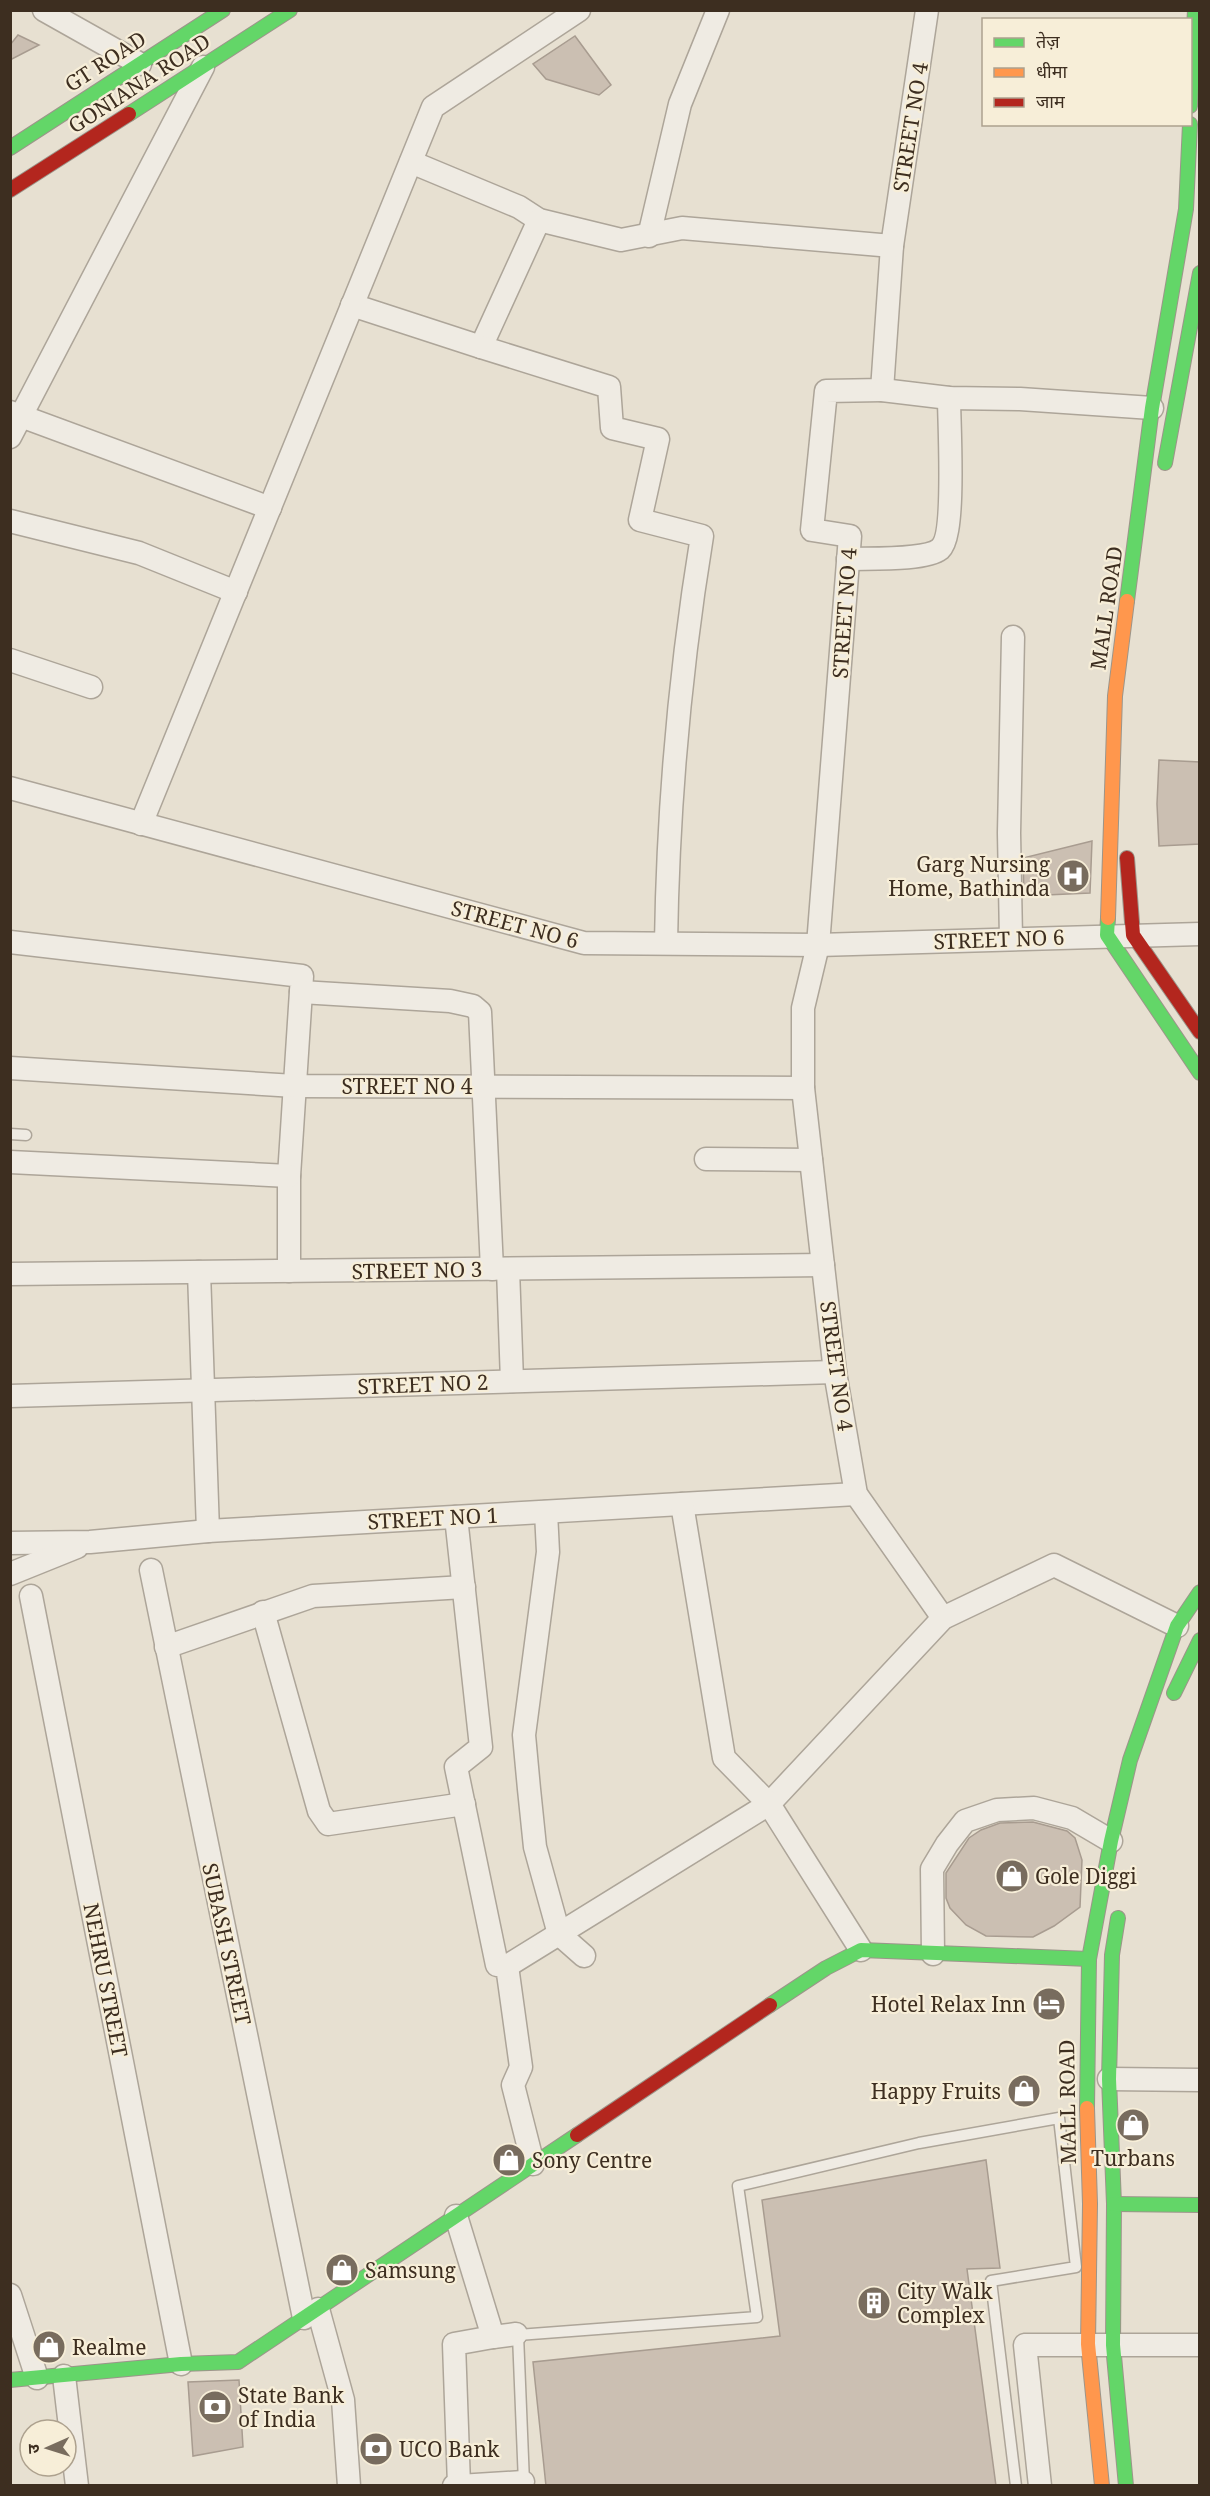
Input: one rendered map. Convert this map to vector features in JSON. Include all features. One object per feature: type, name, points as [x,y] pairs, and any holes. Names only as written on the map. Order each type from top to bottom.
[{"type":"main road","name":"GT ROAD","points":[[10,148],[223,10]]},
{"type":"main road","name":"GONIANA ROAD","points":[[10,190],[290,10]]},
{"type":"main road","points":[[1192,82],[1195,10]]},
{"type":"main road","name":"MALL ROAD","points":[[1107,935],[1115,696],[1152,408],[1186,209],[1190,126]]},
{"type":"main road","points":[[1163,475],[1189,391],[1200,273]]},
{"type":"main road","points":[[1127,843],[1133,935],[1200,1032]]},
{"type":"main road","points":[[1107,935],[1200,1073]]},
{"type":"main road","name":"MALL ROAD","points":[[1102,2486],[1088,2344],[1090,2204],[1086,2079],[1089,1959],[1111,1841],[1130,1760],[1181,1674],[1177,1626],[1200,1592]]},
{"type":"main road","points":[[1169,1704],[1181,1674],[1200,1640]]},
{"type":"main road","points":[[1119,1910],[1112,1955],[1109,2079],[1114,2204],[1113,2344],[1126,2486]]},
{"type":"main road","points":[[10,2380],[181,2364],[238,2362],[826,1968],[861,1950],[1089,1959]]},
{"type":"main road","points":[[1071,2206],[1090,2204]]},
{"type":"main road","points":[[1114,2204],[1200,2205]]},
{"type":"street","points":[[44,10],[140,64]]},
{"type":"street","points":[[141,824],[433,107],[579,10]]},
{"type":"street","points":[[648,236],[680,104],[718,10]]},
{"type":"street","name":"STREET NO 4","points":[[927,10],[892,246],[882,390],[826,391],[812,530],[850,536],[818,945],[803,1008],[803,1088],[835,1372],[856,1494],[943,1618]]},
{"type":"street","points":[[10,437],[16,413],[204,66]]},
{"type":"street","points":[[411,162],[519,207],[539,220],[621,240],[682,228],[892,246]]},
{"type":"street","points":[[481,347],[539,220]]},
{"type":"street","points":[[352,305],[609,387],[612,428],[658,439],[640,520],[702,536],[691,601],[667,849],[666,943]]},
{"type":"street","points":[[882,390],[949,398],[1020,399],[1152,408]]},
{"type":"street","points":[[848,560],[923,556],[939,550],[945,541],[950,515],[949,398]]},
{"type":"street","points":[[16,413],[270,508]]},
{"type":"street","points":[[10,521],[139,553],[236,592]]},
{"type":"street","points":[[1011,939],[1009,833],[1013,637]]},
{"type":"street","points":[[10,660],[91,687]]},
{"type":"street","name":"STREET NO 6","points":[[10,788],[584,942],[818,945],[1200,934]]},
{"type":"street","points":[[10,942],[302,976],[289,1176],[289,1271]]},
{"type":"street","points":[[301,992],[450,1001],[473,1006],[480,1012],[483,1087],[512,1382]]},
{"type":"street","name":"STREET NO 4","points":[[10,1068],[295,1086],[803,1088]]},
{"type":"street","points":[[706,1159],[811,1160]]},
{"type":"street","points":[[10,1162],[289,1176]]},
{"type":"street","name":"STREET NO 3","points":[[10,1274],[823,1265]]},
{"type":"street","points":[[199,1272],[208,1531]]},
{"type":"street","name":"STREET NO 2","points":[[10,1396],[835,1372]]},
{"type":"street","name":"STREET NO 1","points":[[10,1543],[90,1542],[208,1531],[856,1494]]},
{"type":"street","points":[[682,1504],[724,1758],[769,1804],[861,1950]]},
{"type":"street","points":[[546,1512],[549,1551],[524,1736],[535,1847],[559,1934],[584,1956]]},
{"type":"street","points":[[456,1517],[481,1747],[456,1767],[497,1965],[507,1966],[769,1804],[943,1618],[1054,1565],[1177,1626]]},
{"type":"street","points":[[10,1574],[90,1542]]},
{"type":"street","name":"SUBASH STREET","points":[[151,1570],[311,2313],[343,2400],[349,2486]]},
{"type":"street","points":[[166,1647],[313,1596],[464,1587]]},
{"type":"street","name":"NEHRU STREET","points":[[31,1596],[181,2364]]},
{"type":"street","points":[[263,1612],[319,1811],[328,1824],[464,1804]]},
{"type":"street","points":[[933,1954],[932,1869],[947,1844],[965,1821],[997,1810],[1034,1808],[1072,1818],[1111,1841]]},
{"type":"street","points":[[507,1966],[520,2067],[513,2085],[533,2164]]},
{"type":"street","points":[[1109,2079],[1200,2080]]},
{"type":"street","points":[[456,2216],[493,2337]]},
{"type":"street","points":[[10,2295],[37,2378]]},
{"type":"street","points":[[459,2485],[454,2344],[516,2334]]},
{"type":"street","points":[[1040,2486],[1025,2345],[1200,2345]]},
{"type":"street","points":[[64,2376],[77,2486]]},
{"type":"street","points":[[454,2486],[523,2484]]},
{"type":"lane","points":[[10,1134],[26,1135]]},
{"type":"lane","points":[[523,2484],[518,2335],[757,2317],[738,2186],[918,2143],[1059,2118],[1071,2206],[1076,2267],[991,2281],[1016,2486]]},
{"type":"building","points":[[18,35],[39,45],[10,60],[10,45]]},
{"type":"building","points":[[575,36],[611,85],[599,95],[546,79],[533,64]]},
{"type":"building","points":[[1159,760],[1200,762],[1200,844],[1159,846],[1157,804]]},
{"type":"building","points":[[1092,841],[1090,893],[1024,896],[1023,858]]},
{"type":"building","name":"Gole Diggi","points":[[1033,1822],[1067,1831],[1075,1838],[1082,1860],[1080,1907],[1054,1926],[1033,1937],[986,1936],[966,1925],[950,1908],[946,1898],[946,1873],[969,1838],[981,1830],[1000,1823]]},
{"type":"building","name":"City Walk Complex","points":[[986,2160],[1000,2268],[967,2269],[996,2486],[546,2486],[533,2362],[780,2336],[762,2200]]},
{"type":"building","name":"State Bank of India","points":[[239,2380],[243,2447],[193,2456],[188,2382]]},
{"type":"traffic: fast","points":[[10,148],[223,10]]},
{"type":"traffic: fast","points":[[129,114],[290,10]]},
{"type":"traffic: fast","points":[[1192,68],[1195,10]]},
{"type":"traffic: fast","points":[[1127,601],[1152,408],[1186,209],[1190,126]]},
{"type":"traffic: fast","points":[[1165,463],[1200,273]]},
{"type":"traffic: fast","points":[[1108,918],[1107,935],[1200,1073]]},
{"type":"traffic: fast","points":[[1087,2108],[1089,1959],[1111,1841],[1130,1760],[1177,1626],[1200,1592]]},
{"type":"traffic: fast","points":[[1174,1693],[1200,1640]]},
{"type":"traffic: fast","points":[[1118,1918],[1112,1955],[1109,2079],[1114,2204],[1113,2345],[1126,2486]]},
{"type":"traffic: fast","points":[[770,2005],[826,1968],[861,1950],[1089,1959]]},
{"type":"traffic: fast","points":[[10,2380],[181,2364],[238,2362],[577,2135]]},
{"type":"traffic: fast","points":[[1114,2204],[1200,2205]]},
{"type":"traffic: slow","points":[[1108,918],[1115,696],[1127,601]]},
{"type":"traffic: slow","points":[[1087,2108],[1090,2204],[1088,2344],[1102,2486]]},
{"type":"traffic: jam","points":[[10,190],[129,114]]},
{"type":"traffic: jam","points":[[1127,858],[1133,935],[1200,1032]]},
{"type":"traffic: jam","points":[[577,2135],[770,2005]]},
{"type":"place","name":"Garg Nursing Home, Bathinda","points":[[1073,876]]},
{"type":"place","name":"Gole Diggi","points":[[1012,1876]]},
{"type":"place","name":"Hotel Relax Inn","points":[[1049,2004]]},
{"type":"place","name":"Happy Fruits","points":[[1024,2091]]},
{"type":"place","name":"Turbans","points":[[1133,2125]]},
{"type":"place","name":"Sony Centre","points":[[509,2160]]},
{"type":"place","name":"Samsung","points":[[342,2270]]},
{"type":"place","name":"City Walk Complex","points":[[874,2303]]},
{"type":"place","name":"Realme","points":[[49,2347]]},
{"type":"place","name":"State Bank of India","points":[[215,2407]]},
{"type":"place","name":"UCO Bank","points":[[376,2449]]}]
